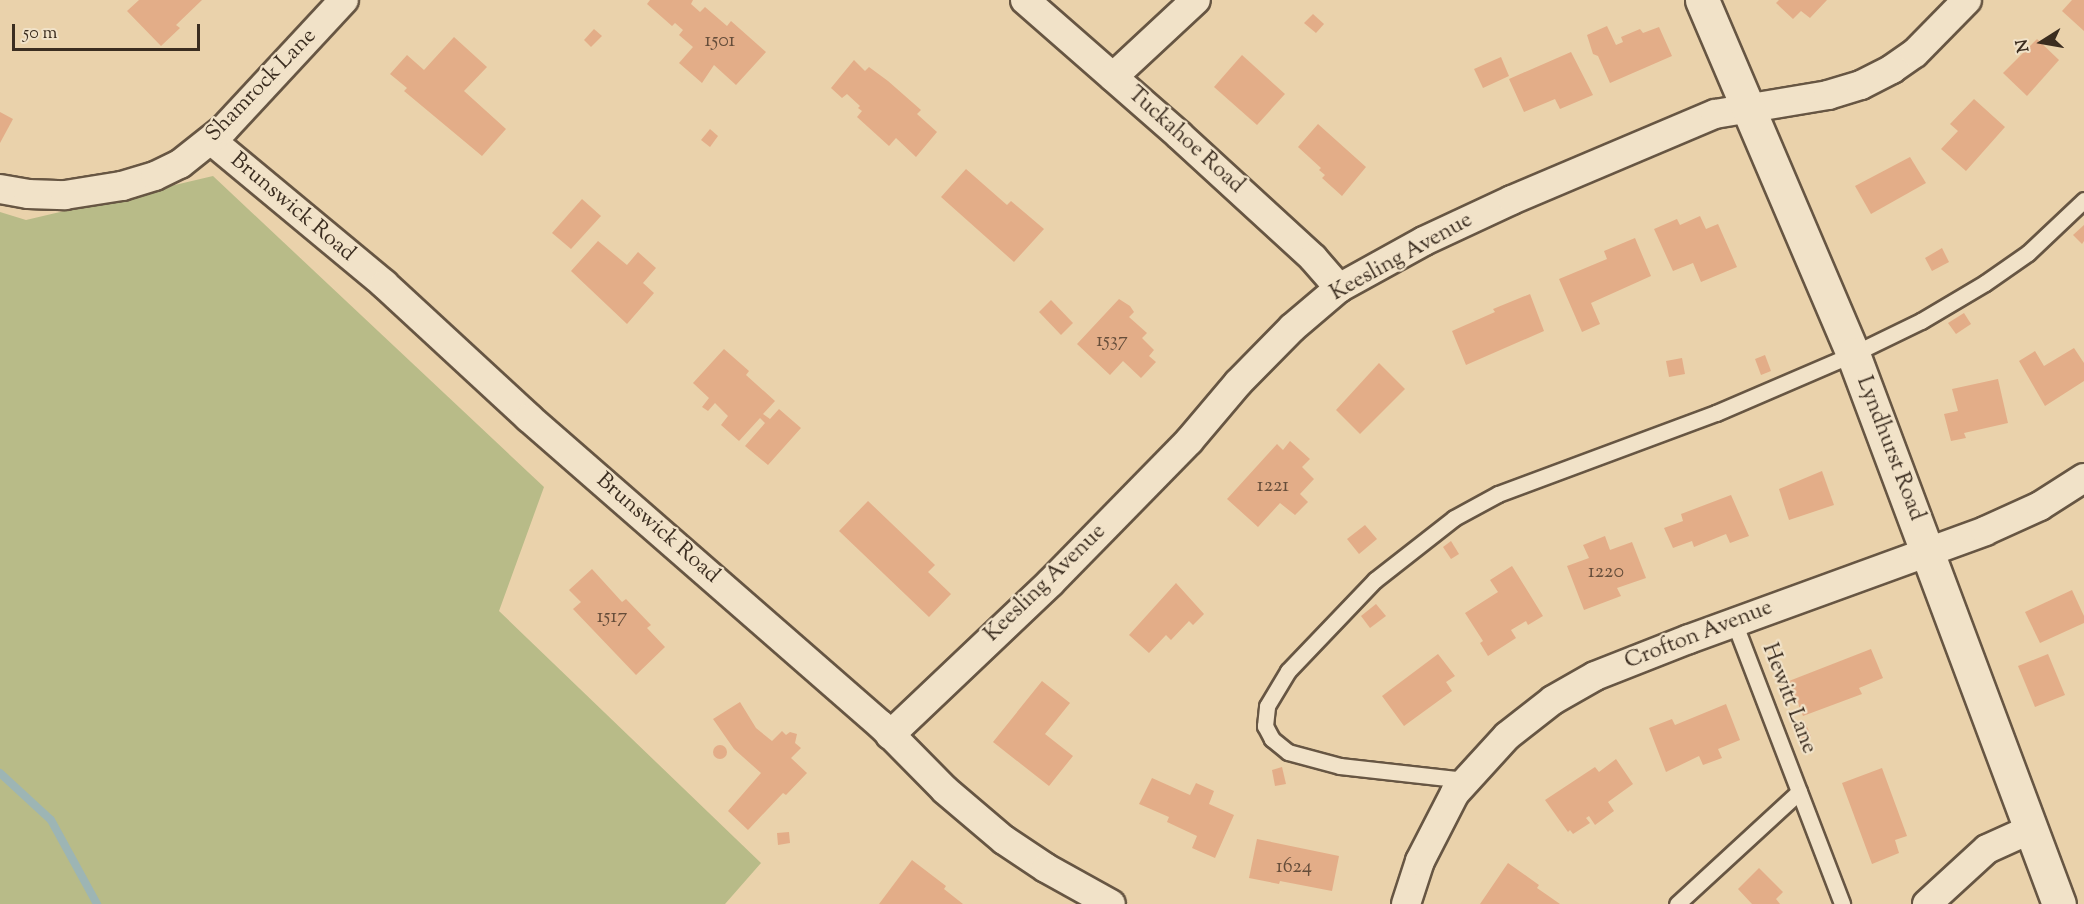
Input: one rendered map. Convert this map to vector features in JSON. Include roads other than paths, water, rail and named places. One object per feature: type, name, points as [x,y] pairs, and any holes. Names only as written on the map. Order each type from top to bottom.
[{"type":"main road","name":"Lyndhurst Road","points":[[1702,0],[1853,354],[2059,904]]},
{"type":"street","name":"Shamrock Lane","points":[[0,189],[28,194],[65,195],[122,186],[155,176],[180,164],[212,141],[344,0]]},
{"type":"street","name":"Tuckahoe Road","points":[[1026,0],[1313,258],[1339,288]]},
{"type":"street","points":[[1113,76],[1196,0]]},
{"type":"street","name":"Keesling Avenue","points":[[890,735],[1051,582],[1189,441],[1238,383],[1292,328],[1339,288],[1424,241],[1632,147],[1715,114],[1750,110],[1828,95],[1862,85],[1892,69],[1915,53],[1967,0]]},
{"type":"street","name":"Brunswick Road","points":[[212,141],[384,284],[529,418],[890,735],[945,790],[1004,840],[1046,868],[1111,904]]},
{"type":"street","name":"Crofton Avenue","points":[[1406,904],[1420,861],[1436,826],[1466,780],[1507,736],[1553,700],[1595,676],[1734,622],[1994,527],[2040,506],[2084,478]]},
{"type":"street","points":[[1927,904],[1987,849],[2031,829]]},
{"type":"lane","points":[[1466,780],[1340,766],[1288,752],[1272,739],[1265,726],[1268,706],[1288,671],[1375,580],[1454,518],[1498,494],[1716,412],[1853,354],[1921,321],[1985,283],[2028,253],[2084,200]]},
{"type":"lane","name":"Hewitt Lane","points":[[1734,622],[1842,904]]},
{"type":"lane","points":[[1677,904],[1799,792]]},
{"type":"waterway","points":[[0,773],[51,820],[97,904]]}]
